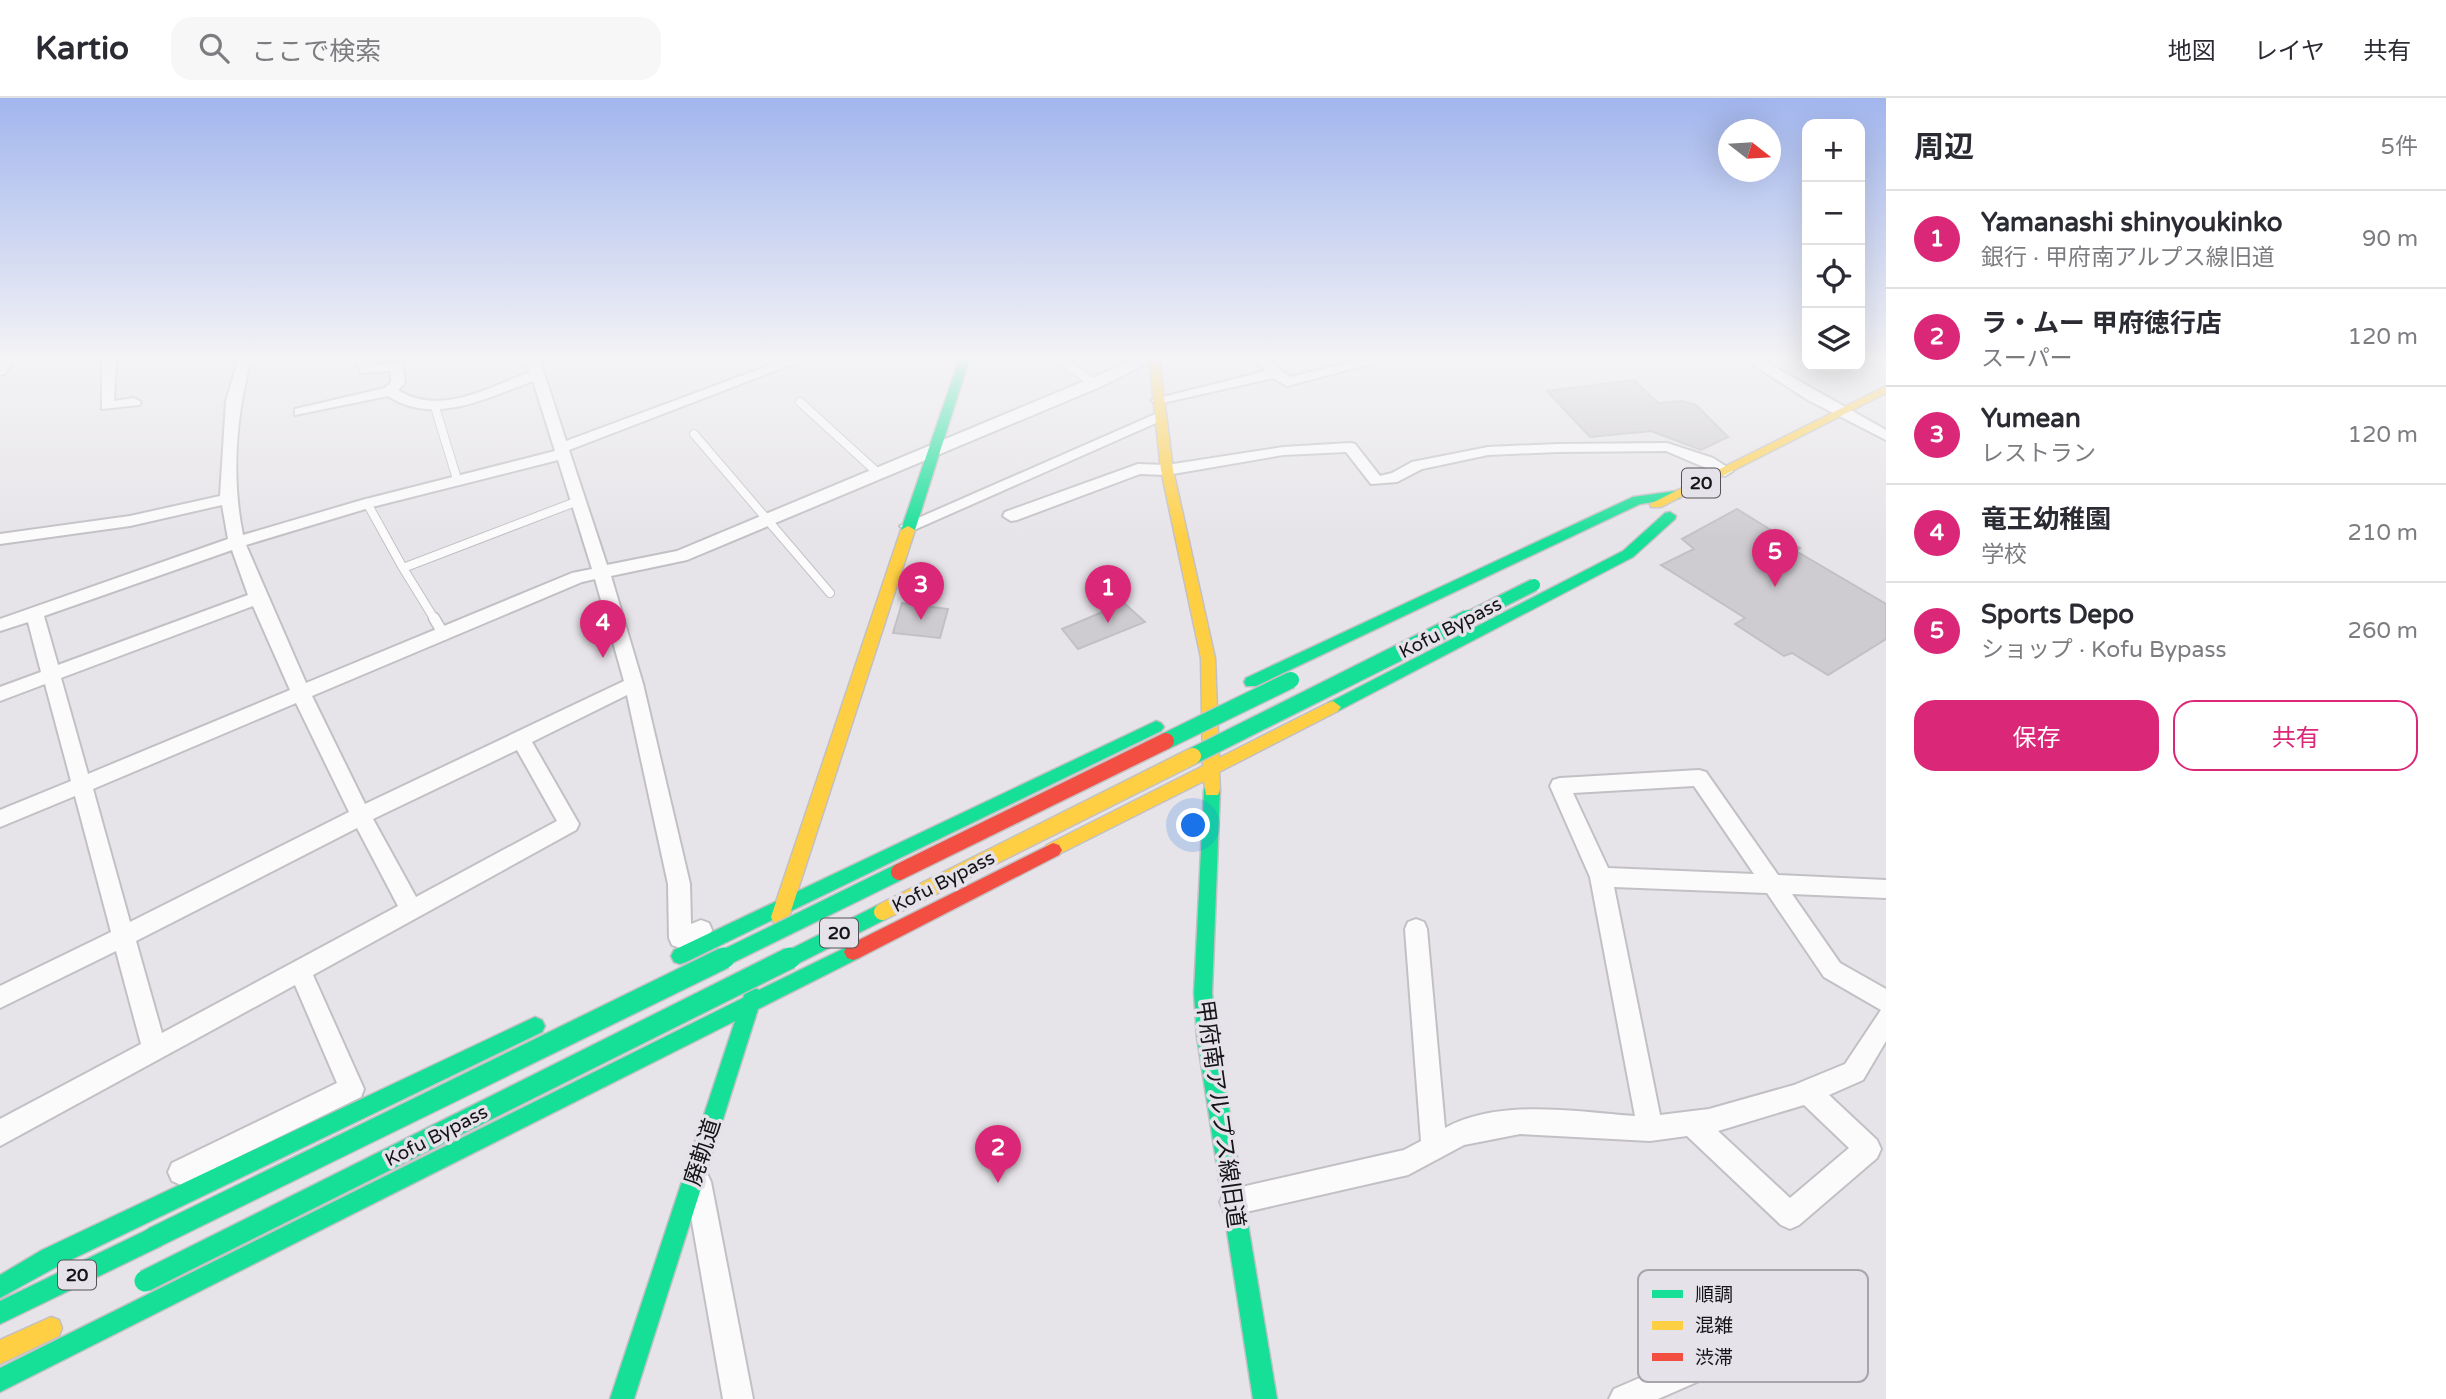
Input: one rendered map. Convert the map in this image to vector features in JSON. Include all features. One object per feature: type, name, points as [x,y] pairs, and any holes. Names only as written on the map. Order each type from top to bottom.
[{"type":"main road","name":"廃軌道","points":[[628,1398],[696,1171],[945,418]]},
{"type":"main road","name":"甲府南アルプス線旧道","points":[[1160,418],[1167,470],[1208,658],[1204,704],[1213,771],[1203,993],[1265,1399]]},
{"type":"main road","name":"Kofu Bypass","points":[[139,1284],[1534,586],[1676,507],[1732,480],[1831,418]]},
{"type":"main road","points":[[1835,434],[1868,418]]},
{"type":"main road","points":[[1204,704],[1637,500],[1676,507]]},
{"type":"main road","name":"Kofu Bypass","points":[[0,1313],[1514,571],[1676,507]]},
{"type":"main road","points":[[0,1380],[750,1007],[1213,771],[1628,554],[1676,507]]},
{"type":"main road","points":[[659,966],[786,900],[1173,719]]},
{"type":"main road","points":[[0,1287],[50,1258],[547,1019]]},
{"type":"main road","points":[[0,1352],[60,1323]]},
{"type":"street","points":[[232,418],[228,499],[237,542],[258,598],[301,693],[360,816],[411,909]]},
{"type":"street","points":[[551,418],[601,570],[634,684],[679,884],[680,939],[786,900]]},
{"type":"street","points":[[0,625],[237,542],[367,503],[562,451],[648,418]]},
{"type":"street","points":[[0,819],[578,577],[601,570],[681,556],[1016,418]]},
{"type":"street","points":[[908,526],[1138,418]]},
{"type":"street","points":[[1851,418],[1886,436]]},
{"type":"street","points":[[1011,516],[1138,469],[1167,470],[1283,451],[1350,447],[1376,481],[1397,477],[1417,465],[1488,451],[1642,446],[1677,450],[1732,480]]},
{"type":"street","points":[[0,539],[130,521],[228,499]]},
{"type":"street","points":[[0,694],[258,598]]},
{"type":"street","points":[[34,612],[154,1047]]},
{"type":"street","points":[[0,998],[124,939],[360,816],[522,741],[634,684]]},
{"type":"street","points":[[0,1133],[569,824],[522,741]]},
{"type":"street","points":[[1650,1129],[1601,877],[1560,786],[1699,778],[1776,885],[1832,970],[1886,1000]]},
{"type":"street","points":[[1601,877],[1886,889]]},
{"type":"street","points":[[1416,929],[1434,1148]]},
{"type":"street","points":[[0,1260],[352,1089],[299,969]]},
{"type":"street","points":[[1233,1202],[1408,1162],[1461,1133],[1520,1122],[1650,1129],[1709,1121],[1807,1091],[1854,1072],[1886,1019]]},
{"type":"street","points":[[1691,1123],[1790,1216],[1868,1149],[1807,1091]]},
{"type":"street","points":[[696,1171],[738,1399]]},
{"type":"street","points":[[1624,1399],[1663,1382]]},
{"type":"lane","points":[[438,418],[457,479]]},
{"type":"lane","points":[[817,418],[879,474]]},
{"type":"lane","points":[[694,434],[830,593]]},
{"type":"lane","points":[[403,568],[578,501]]},
{"type":"lane","points":[[367,503],[444,635]]},
{"type":"building","points":[[1572,418],[1709,418],[1728,437],[1701,450],[1651,431],[1590,437]]},
{"type":"building","points":[[1737,509],[1800,548],[1796,551],[1886,604],[1886,639],[1828,675],[1792,653],[1784,656],[1735,624],[1745,618],[1661,565],[1694,549],[1682,539]]},
{"type":"building","points":[[902,603],[948,609],[940,638],[893,633]]},
{"type":"building","points":[[1124,603],[1145,622],[1078,649],[1062,629]]},
{"type":"traffic: fast","points":[[908,530],[945,418]]},
{"type":"traffic: fast","points":[[1251,682],[1637,500],[1676,495]]},
{"type":"traffic: fast","points":[[1333,707],[1628,554],[1670,516]]},
{"type":"traffic: fast","points":[[1193,756],[1534,585]]},
{"type":"traffic: fast","points":[[1166,741],[1291,680]]},
{"type":"traffic: fast","points":[[680,956],[1156,727]]},
{"type":"traffic: fast","points":[[1212,790],[1203,993],[1207,1037],[1265,1399]]},
{"type":"traffic: fast","points":[[153,1238],[899,872]]},
{"type":"traffic: fast","points":[[145,1281],[882,912]]},
{"type":"traffic: fast","points":[[0,1380],[853,952]]},
{"type":"traffic: fast","points":[[622,1399],[753,996]]},
{"type":"traffic: fast","points":[[0,1287],[50,1258],[535,1026]]},
{"type":"traffic: fast","points":[[0,1313],[153,1238]]},
{"type":"traffic: slow","points":[[1161,418],[1167,470],[1208,658],[1212,790]]},
{"type":"traffic: slow","points":[[1656,504],[1829,418]]},
{"type":"traffic: slow","points":[[780,917],[908,530]]},
{"type":"traffic: slow","points":[[1053,850],[1333,707]]},
{"type":"traffic: slow","points":[[882,912],[1193,756]]},
{"type":"traffic: slow","points":[[0,1352],[51,1328]]},
{"type":"traffic: jam","points":[[899,872],[1166,741]]},
{"type":"traffic: jam","points":[[853,952],[1053,850]]},
{"type":"place","name":"Sports Depo","points":[[1775,587]]},
{"type":"place","name":"Yumean","points":[[921,620]]},
{"type":"place","name":"Yamanashi shinyoukinko","points":[[1108,623]]},
{"type":"place","name":"竜王幼稚園","points":[[603,658]]},
{"type":"place","name":"ラ・ムー 甲府徳行店","points":[[998,1183]]}]
